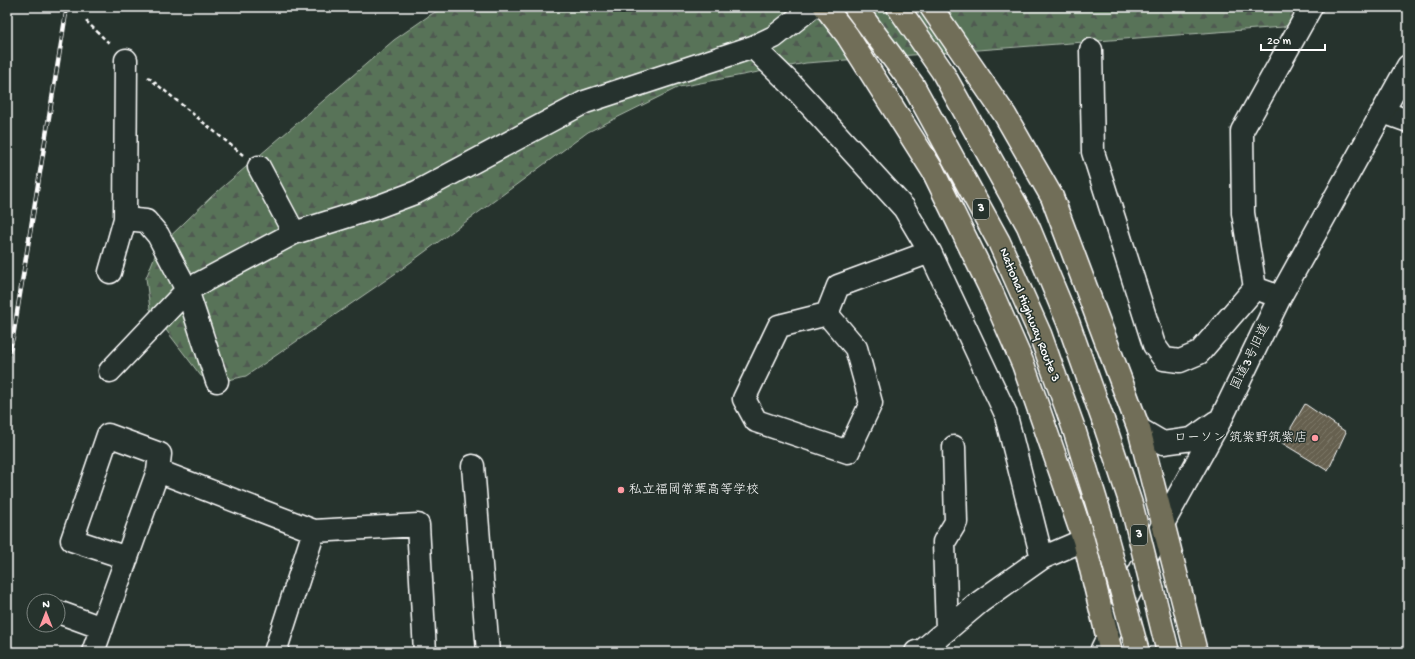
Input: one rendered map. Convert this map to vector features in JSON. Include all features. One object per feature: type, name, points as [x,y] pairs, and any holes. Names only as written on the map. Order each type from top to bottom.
[{"type":"highway","points":[[825,7],[847,35],[929,164],[989,286],[1023,364],[1084,540],[1106,647]]},
{"type":"highway","name":"National Highway Route 3","points":[[855,7],[913,85],[999,242],[1040,334],[1074,429],[1101,517],[1138,652]]},
{"type":"highway","name":"3","points":[[898,7],[942,71],[1028,226],[1068,322],[1132,507],[1168,652]]},
{"type":"highway","points":[[931,7],[1005,114],[1052,197],[1139,429],[1196,652]]},
{"type":"street","points":[[110,371],[187,290],[294,232],[377,207],[417,192],[585,102],[753,47],[774,37],[812,7]]},
{"type":"street","points":[[1091,50],[1093,152],[1154,345],[1164,359],[1180,361],[1199,353],[1255,288],[1243,213],[1242,131],[1311,7]]},
{"type":"street","points":[[753,47],[791,84],[904,208],[930,252],[1005,412],[1042,558]]},
{"type":"street","points":[[110,272],[125,219],[126,60]]},
{"type":"street","name":"国道3号旧道","points":[[1106,647],[1164,522],[1222,417],[1280,297],[1408,66]]},
{"type":"street","points":[[1383,112],[1408,121]]},
{"type":"street","points":[[259,168],[294,232]]},
{"type":"street","points":[[125,219],[146,221],[158,235],[187,290],[217,381]]},
{"type":"street","points":[[827,314],[838,286],[930,252]]},
{"type":"street","points":[[1255,288],[1280,297]]},
{"type":"street","points":[[827,314],[856,348],[871,403],[848,452],[756,421],[744,399],[779,326],[827,314]]},
{"type":"street","points":[[1139,429],[1163,443],[1192,439],[1222,417]]},
{"type":"street","points":[[93,652],[102,628],[127,558],[158,471],[160,454],[108,435],[72,540],[127,558]]},
{"type":"street","points":[[947,630],[944,542],[956,522],[954,447]]},
{"type":"street","points":[[473,466],[488,652]]},
{"type":"street","points":[[158,471],[314,531],[418,525],[425,652]]},
{"type":"street","points":[[275,652],[314,531]]},
{"type":"street","points":[[916,652],[923,650],[980,602],[1042,558],[1084,540]]},
{"type":"street","points":[[66,615],[102,628]]},
{"type":"path","points":[[86,20],[126,60],[259,168]]},
{"type":"green space","points":[[445,7],[1319,7],[1316,14],[1283,27],[806,63],[679,87],[588,132],[396,273],[246,376],[224,381],[201,376],[150,309],[146,278],[158,248],[211,197],[394,40],[430,15]]},
{"type":"building","name":"ローソン 筑紫野筑紫店","points":[[1305,404],[1346,432],[1328,471],[1282,443]]},
{"type":"railway","points":[[7,360],[13,337],[67,7]]},
{"type":"place","name":"ローソン 筑紫野筑紫店","points":[[1315,438]]},
{"type":"place","name":"私立福岡常葉高等学校","points":[[621,490]]}]
